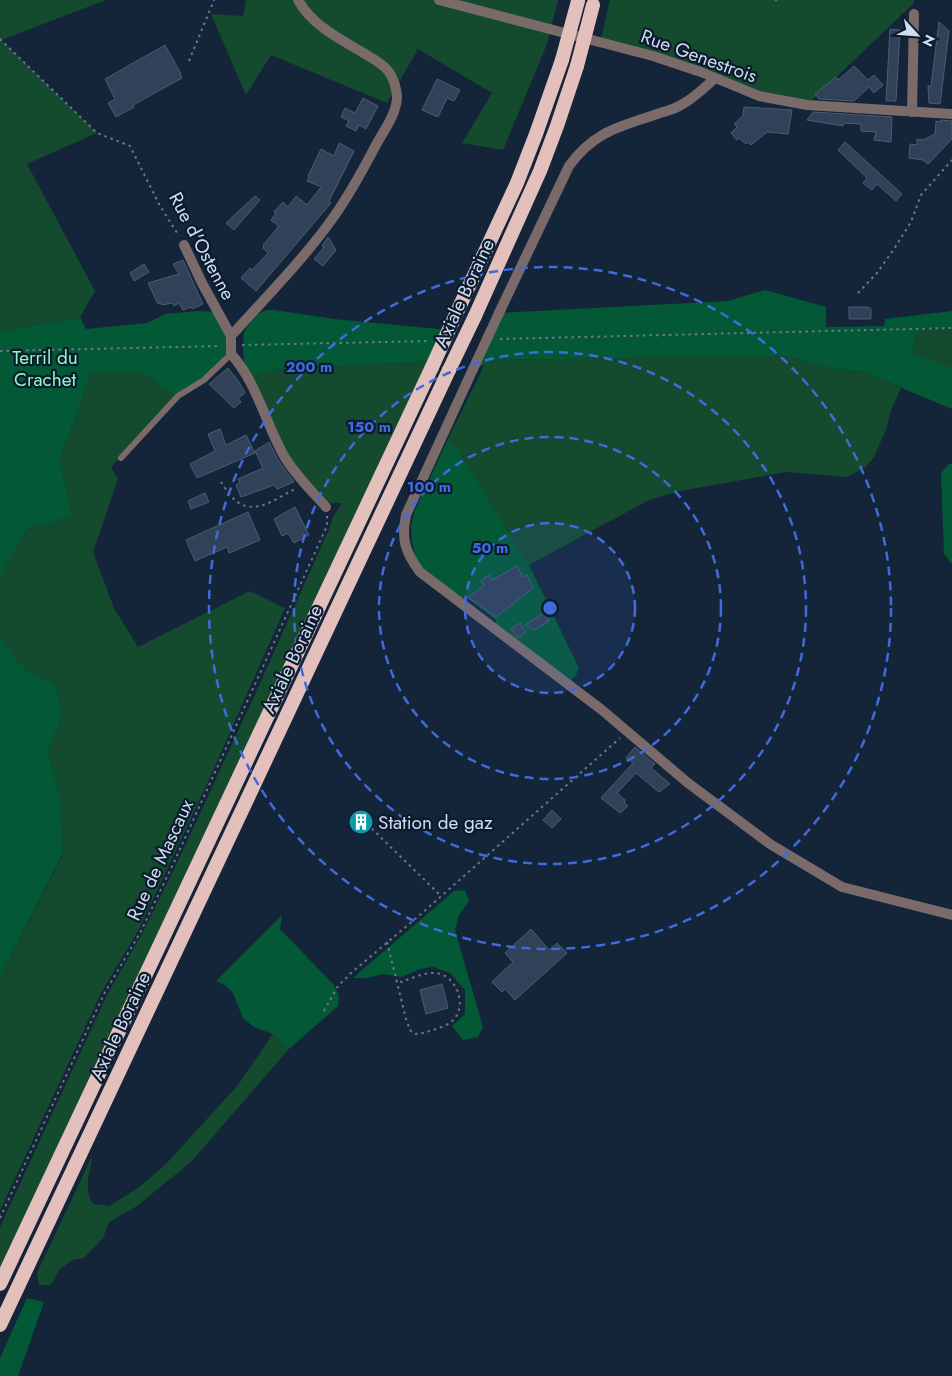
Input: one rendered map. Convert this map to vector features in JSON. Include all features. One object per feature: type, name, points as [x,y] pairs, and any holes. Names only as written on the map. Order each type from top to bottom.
[{"type":"highway","name":"Axiale Boraine","points":[[0,1284],[517,183],[562,60],[578,0]]},
{"type":"highway","name":"Axiale Boraine","points":[[0,1325],[475,316],[540,171],[577,66],[594,3]]},
{"type":"street","points":[[231,336],[317,239],[335,215],[357,182],[394,113],[397,98],[395,85],[389,72],[380,63],[320,26],[308,15],[298,0]]},
{"type":"street","name":"Rue Genestrois","points":[[439,0],[679,64],[759,96],[807,105],[952,114]]},
{"type":"street","points":[[912,112],[914,14]]},
{"type":"street","points":[[714,79],[698,95],[680,106],[614,128],[594,139],[580,151],[569,166],[406,515],[403,530],[405,545],[420,572],[432,583],[602,710],[688,783],[798,863],[842,887],[952,915]]},
{"type":"street","name":"Rue d'Ostenne","points":[[184,245],[231,336],[231,354]]},
{"type":"street","points":[[231,354],[239,362],[285,458],[326,507]]},
{"type":"lane","points":[[121,458],[178,396],[204,380],[231,354]]},
{"type":"path","points":[[189,61],[214,0]]},
{"type":"path","name":"Rue d'Ostenne","points":[[0,40],[97,133],[130,146],[160,206],[184,245]]},
{"type":"path","points":[[858,293],[877,273],[894,250],[911,222],[921,195],[952,160]]},
{"type":"path","points":[[221,482],[236,501],[258,508],[306,484]]},
{"type":"path","name":"Rue de Mascaux","points":[[0,1218],[104,994],[140,933],[210,784],[327,526],[326,507]]},
{"type":"path","points":[[324,1012],[338,986],[627,731]]},
{"type":"path","points":[[367,824],[442,896]]},
{"type":"path","points":[[387,942],[396,980],[406,1019],[410,1030],[414,1034],[420,1034],[450,1023],[457,1015],[460,1007],[458,989],[448,978],[433,973],[415,976],[402,982],[396,980]]},
{"type":"green space","points":[[0,0],[106,0],[1,40],[97,133],[27,164],[95,291],[80,317],[0,332]]},
{"type":"green space","points":[[246,0],[558,0],[547,44],[503,150],[462,143],[492,93],[418,49],[387,103],[271,55],[246,95],[211,14],[243,16]]},
{"type":"green space","points":[[610,0],[914,0],[914,3],[807,105],[759,96],[600,42]]},
{"type":"green space","points":[[765,290],[826,307],[826,327],[884,326],[885,319],[952,311],[952,328],[915,329],[911,353],[952,367],[952,409],[864,372],[830,368],[786,356],[497,360],[473,369],[499,313],[728,301]]},
{"type":"green space","points":[[274,310],[334,319],[449,330],[434,361],[270,370],[256,375],[248,370],[245,365],[243,351],[244,333],[249,324],[260,313]]},
{"type":"green space","name":"Terril du Crachet","points":[[198,311],[218,312],[231,336],[231,354],[204,380],[178,396],[141,373],[91,373],[60,460],[72,514],[55,522],[36,525],[24,533],[0,577],[0,332],[80,317],[86,329],[147,323],[165,314]]},
{"type":"green space","points":[[952,328],[952,367],[911,353],[915,329]]},
{"type":"green space","points":[[786,356],[830,368],[864,372],[901,388],[874,457],[865,468],[846,477],[786,472],[680,491],[649,500],[529,565],[458,449],[447,441],[485,364],[497,360]]},
{"type":"green space","points":[[434,361],[0,1284],[0,1227],[107,995],[142,934],[178,861],[257,690],[332,519],[342,503],[330,503],[310,482],[296,472],[245,367],[263,374],[270,370]]},
{"type":"green space","points":[[91,373],[141,373],[178,396],[111,467],[118,479],[93,552],[114,608],[138,647],[250,591],[285,608],[207,784],[138,931],[101,993],[0,1211],[0,977],[63,854],[61,799],[48,753],[62,715],[55,684],[33,675],[16,659],[0,633],[0,577],[24,533],[36,525],[55,522],[72,514],[60,460]]},
{"type":"green space","points":[[447,441],[458,449],[529,565],[579,668],[576,675],[570,681],[496,626],[496,620],[467,598],[458,598],[420,567],[412,542],[411,526],[415,510]]},
{"type":"green space","points":[[949,464],[952,464],[952,564],[944,554],[941,473]]},
{"type":"green space","points":[[0,633],[16,659],[33,675],[55,684],[62,715],[48,753],[61,799],[63,853],[0,977]]},
{"type":"green space","points":[[465,890],[469,901],[459,915],[455,930],[483,1027],[478,1037],[463,1040],[452,1026],[465,1014],[465,990],[450,973],[433,967],[420,969],[402,977],[384,974],[367,978],[353,978],[454,891]]},
{"type":"green space","points":[[282,915],[280,929],[334,985],[339,996],[338,1006],[289,1049],[273,1034],[254,1027],[243,1018],[233,993],[226,986],[216,981]]},
{"type":"green space","points":[[273,1034],[289,1049],[191,1162],[137,1206],[109,1222],[103,1238],[84,1258],[72,1260],[59,1270],[51,1285],[39,1285],[37,1273],[93,1154],[88,1180],[88,1193],[93,1204],[109,1206],[138,1188],[166,1164],[238,1085]]},
{"type":"green space","points":[[27,1298],[44,1302],[18,1376],[0,1376],[0,1358]]},
{"type":"building","points":[[939,22],[949,31],[940,104],[929,103],[928,86],[931,86]]},
{"type":"building","points":[[890,29],[900,30],[896,101],[886,101]]},
{"type":"building","points":[[165,45],[182,78],[133,105],[134,107],[116,117],[108,103],[115,99],[105,79]]},
{"type":"building","points":[[854,66],[868,80],[874,75],[883,85],[874,93],[869,87],[854,101],[819,99],[815,94],[836,77],[838,80]]},
{"type":"building","points":[[437,79],[460,90],[454,101],[447,98],[438,117],[422,110]]},
{"type":"building","points":[[363,98],[378,106],[366,129],[359,125],[356,131],[346,126],[349,121],[341,117],[345,108],[355,113]]},
{"type":"building","points":[[744,107],[792,110],[788,134],[767,132],[751,145],[748,142],[746,144],[739,138],[737,140],[731,133],[737,127],[734,124],[743,116]]},
{"type":"building","points":[[813,112],[892,117],[891,142],[874,140],[876,132],[861,131],[861,124],[844,123],[843,126],[807,120]]},
{"type":"building","points":[[941,120],[952,121],[952,139],[928,164],[923,160],[909,158],[910,144],[917,145],[917,139],[923,140],[935,134],[936,121],[941,122]]},
{"type":"building","points":[[845,142],[902,194],[896,201],[877,184],[872,190],[863,183],[867,178],[838,150]]},
{"type":"building","points":[[339,143],[354,151],[329,201],[331,203],[256,291],[241,278],[250,268],[252,270],[268,253],[263,248],[263,245],[279,226],[271,220],[276,213],[274,212],[283,202],[288,207],[296,196],[307,205],[321,187],[307,181],[321,149],[334,156]]},
{"type":"building","points":[[255,196],[260,200],[234,230],[226,223]]},
{"type":"building","points":[[328,237],[336,250],[323,266],[314,259],[324,247],[322,246]]},
{"type":"building","points":[[183,260],[203,304],[192,309],[191,307],[183,310],[179,303],[174,306],[173,303],[158,304],[148,283],[179,274],[173,264]]},
{"type":"building","points":[[144,264],[149,272],[134,281],[130,273]]},
{"type":"building","points":[[849,307],[868,307],[871,309],[871,319],[849,319]]},
{"type":"building","points":[[228,368],[245,393],[238,398],[241,402],[234,408],[209,384]]},
{"type":"building","points":[[220,429],[226,445],[246,435],[255,453],[197,478],[190,464],[215,451],[208,434]]},
{"type":"building","points":[[269,442],[278,460],[294,482],[277,489],[274,485],[241,497],[236,485],[240,483],[238,479],[263,468],[255,451]]},
{"type":"building","points":[[205,493],[209,502],[191,509],[188,501]]},
{"type":"building","points":[[295,507],[309,535],[294,543],[288,533],[282,536],[274,519]]},
{"type":"building","points":[[248,512],[260,540],[229,553],[227,547],[195,561],[186,540]]},
{"type":"building","points":[[517,566],[523,577],[527,575],[533,588],[496,617],[468,597],[484,586],[481,581],[489,575],[492,580]]},
{"type":"building","points":[[544,613],[549,621],[534,630],[525,625]]},
{"type":"building","points":[[520,623],[526,632],[518,638],[511,629]]},
{"type":"building","points":[[635,747],[655,764],[651,768],[670,784],[659,792],[636,773],[617,793],[625,800],[624,802],[628,806],[620,813],[601,798],[633,763],[626,758]]},
{"type":"building","points":[[552,810],[561,819],[552,828],[543,820]]},
{"type":"building","points":[[531,929],[549,950],[557,943],[567,953],[515,1000],[505,989],[502,992],[492,982],[513,962],[505,953]]},
{"type":"building","points":[[442,984],[448,1008],[426,1014],[420,990]]},
{"type":"place","name":"Station de gaz","points":[[361,822]]}]
